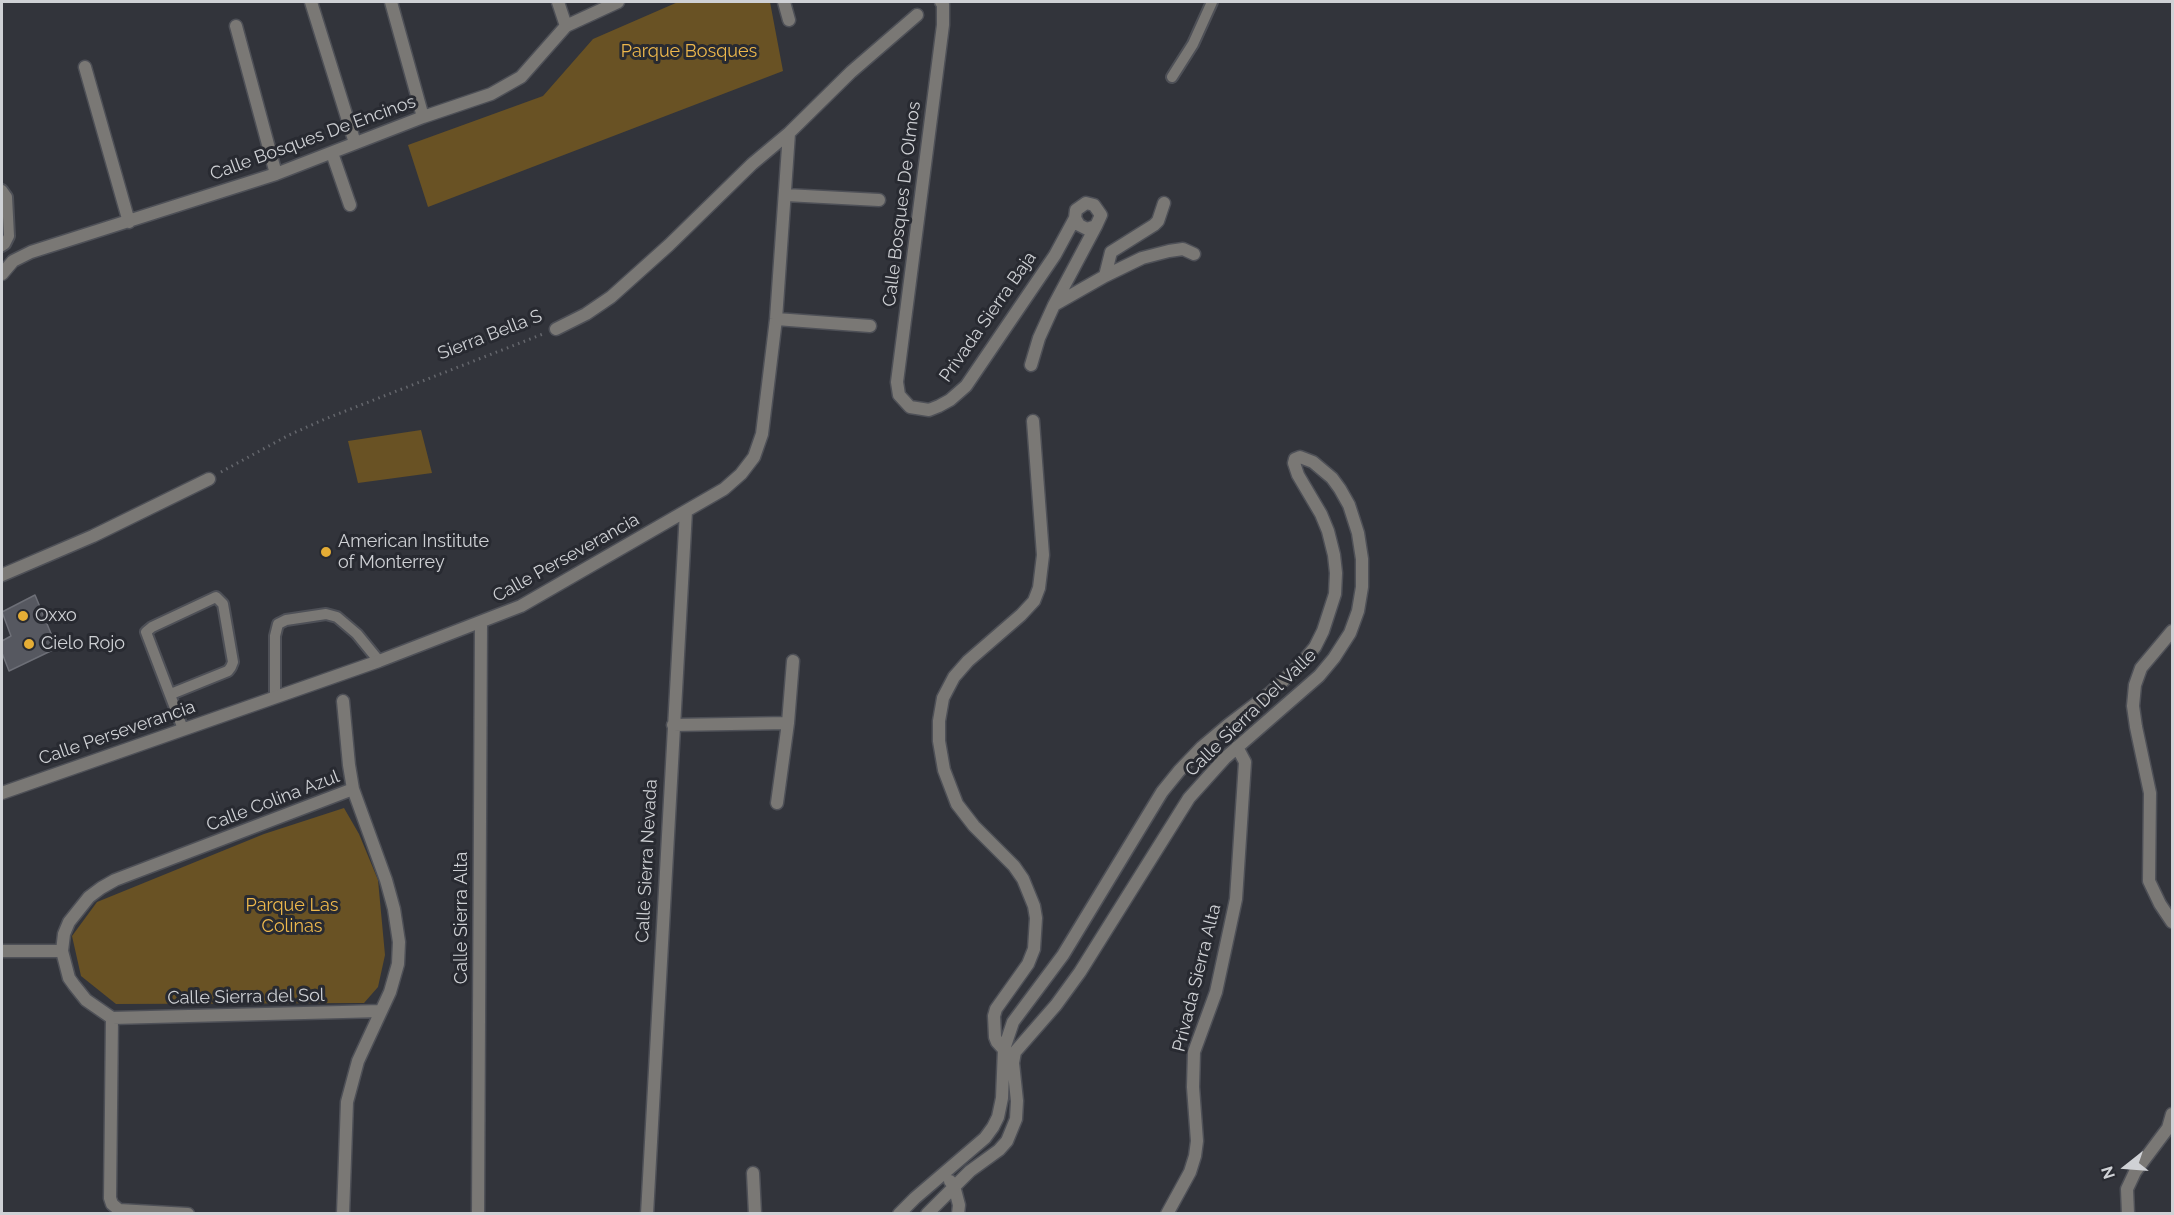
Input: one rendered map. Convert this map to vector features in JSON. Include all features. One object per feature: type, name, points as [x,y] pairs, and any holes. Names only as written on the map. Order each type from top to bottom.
[{"type":"street","points":[[310,2],[355,143]]},
{"type":"street","points":[[391,2],[423,117]]},
{"type":"street","points":[[558,2],[566,26]]},
{"type":"street","name":"Calle Bosques De Encinos","points":[[2,274],[14,261],[31,252],[276,174],[423,117],[491,94],[508,86],[530,69],[566,26],[618,2]]},
{"type":"street","points":[[784,2],[789,20]]},
{"type":"street","name":"Calle Bosques De Olmos","points":[[910,407],[899,395],[897,382],[943,25],[943,4],[940,2]]},
{"type":"street","name":"Sierra Bella S","points":[[556,328],[586,314],[612,297],[752,164],[789,133],[851,72],[917,15]]},
{"type":"street","points":[[236,26],[276,174]]},
{"type":"street","points":[[85,67],[129,222]]},
{"type":"street","name":"Calle Perseverancia","points":[[2,793],[481,623],[521,606],[724,489],[741,474],[754,457],[762,434],[776,319],[789,133]]},
{"type":"street","points":[[332,153],[350,205]]},
{"type":"street","points":[[786,195],[879,200]]},
{"type":"street","points":[[1105,276],[1111,252],[1154,225],[1158,221],[1164,203]]},
{"type":"street","name":"Privada Sierra Baja","points":[[910,407],[930,410],[950,400],[966,386],[1054,255],[1075,218],[1076,210],[1082,204],[1094,205],[1101,215],[1096,226]]},
{"type":"street","points":[[1075,218],[1079,225],[1087,229],[1096,226]]},
{"type":"street","points":[[1031,365],[1039,338],[1054,305],[1096,226]]},
{"type":"street","points":[[1054,305],[1105,276],[1156,253],[1183,249],[1194,254]]},
{"type":"street","points":[[776,319],[870,326]]},
{"type":"street","points":[[1008,1053],[995,1037],[994,1016],[996,1009],[1028,964],[1034,949],[1036,933],[1034,906],[1023,879],[1005,854],[974,826],[957,804],[944,770],[939,741],[939,721],[943,698],[954,677],[968,661],[1021,615],[1034,601],[1039,588],[1043,555],[1033,421]]},
{"type":"street","name":"Calle Sierra Del Valle","points":[[899,1214],[985,1138],[998,1117],[1002,1098],[1008,1053],[1013,1022],[1063,955],[1162,792],[1202,747],[1270,693],[1301,664],[1315,647],[1323,631],[1335,594],[1336,573],[1328,531],[1321,514],[1296,471],[1294,461],[1300,457],[1313,462],[1332,478],[1349,505],[1358,533],[1362,559],[1362,587],[1358,611],[1350,633],[1319,676],[1237,747],[1202,781],[1189,798],[1080,972],[1056,1005],[1022,1042],[1008,1053]]},
{"type":"street","points":[[2,575],[93,536],[209,479]]},
{"type":"street","name":"Calle Sierra Nevada","points":[[647,1214],[686,511]]},
{"type":"street","name":"Calle Sierra Alta","points":[[478,1214],[481,623]]},
{"type":"street","points":[[2172,631],[2141,668],[2134,686],[2133,706],[2150,793],[2149,881],[2172,922]]},
{"type":"street","points":[[777,803],[788,723],[792,661]]},
{"type":"street","points":[[343,701],[353,789]]},
{"type":"street","points":[[673,725],[788,723]]},
{"type":"street","name":"Privada Sierra Alta","points":[[1167,1214],[1186,1180],[1195,1156],[1197,1141],[1193,1087],[1194,1052],[1218,983],[1236,899],[1245,762],[1237,747]]},
{"type":"street","name":"Calle Colina Azul","points":[[62,951],[64,934],[69,922],[89,897],[115,880],[353,789],[386,880],[394,909],[399,942],[398,964],[390,992],[358,1061],[347,1102],[343,1214]]},
{"type":"street","points":[[2,951],[62,951],[66,969],[74,985],[86,1000],[112,1018],[110,1198],[112,1204],[119,1210],[188,1214]]},
{"type":"street","name":"Calle Sierra del Sol","points":[[112,1018],[381,1011]]},
{"type":"street","name":"Calle Sierra Del Valle","points":[[927,1214],[970,1171],[999,1150],[1007,1141],[1016,1119],[1017,1101],[1008,1053]]},
{"type":"street","points":[[2128,1214],[2127,1189],[2135,1172],[2168,1128],[2172,1114]]},
{"type":"street","points":[[753,1173],[755,1214]]},
{"type":"street","points":[[943,1173],[954,1186],[959,1205],[958,1214]]},
{"type":"lane","points":[[1172,77],[1193,44],[1212,2]]},
{"type":"lane","points":[[2,190],[7,197],[9,236],[2,246]]},
{"type":"lane","points":[[171,694],[228,671],[231,667],[233,662],[223,604],[216,597],[147,629],[183,729]]},
{"type":"lane","points":[[274,697],[275,636],[278,624],[286,620],[326,614],[337,617],[352,629],[379,661]]},
{"type":"path","name":"Sierra Bella S","points":[[209,479],[289,435],[325,419],[556,328]]},
{"type":"green space","name":"Parque Bosques","points":[[678,2],[770,2],[783,71],[428,207],[408,145],[543,96],[593,39]]},
{"type":"green space","points":[[421,430],[432,473],[358,483],[348,441]]},
{"type":"green space","name":"Parque Las Colinas","points":[[344,808],[359,834],[378,880],[385,955],[378,987],[364,1003],[116,1004],[81,976],[72,936],[97,902],[264,834]]},
{"type":"building","name":"Cielo Rojo","points":[[35,595],[57,648],[9,671],[2,653],[2,641],[11,636],[2,612]]},
{"type":"place","name":"American Institute of Monterrey","points":[[326,552]]},
{"type":"place","name":"Oxxo","points":[[23,616]]},
{"type":"place","name":"Cielo Rojo","points":[[29,644]]}]
